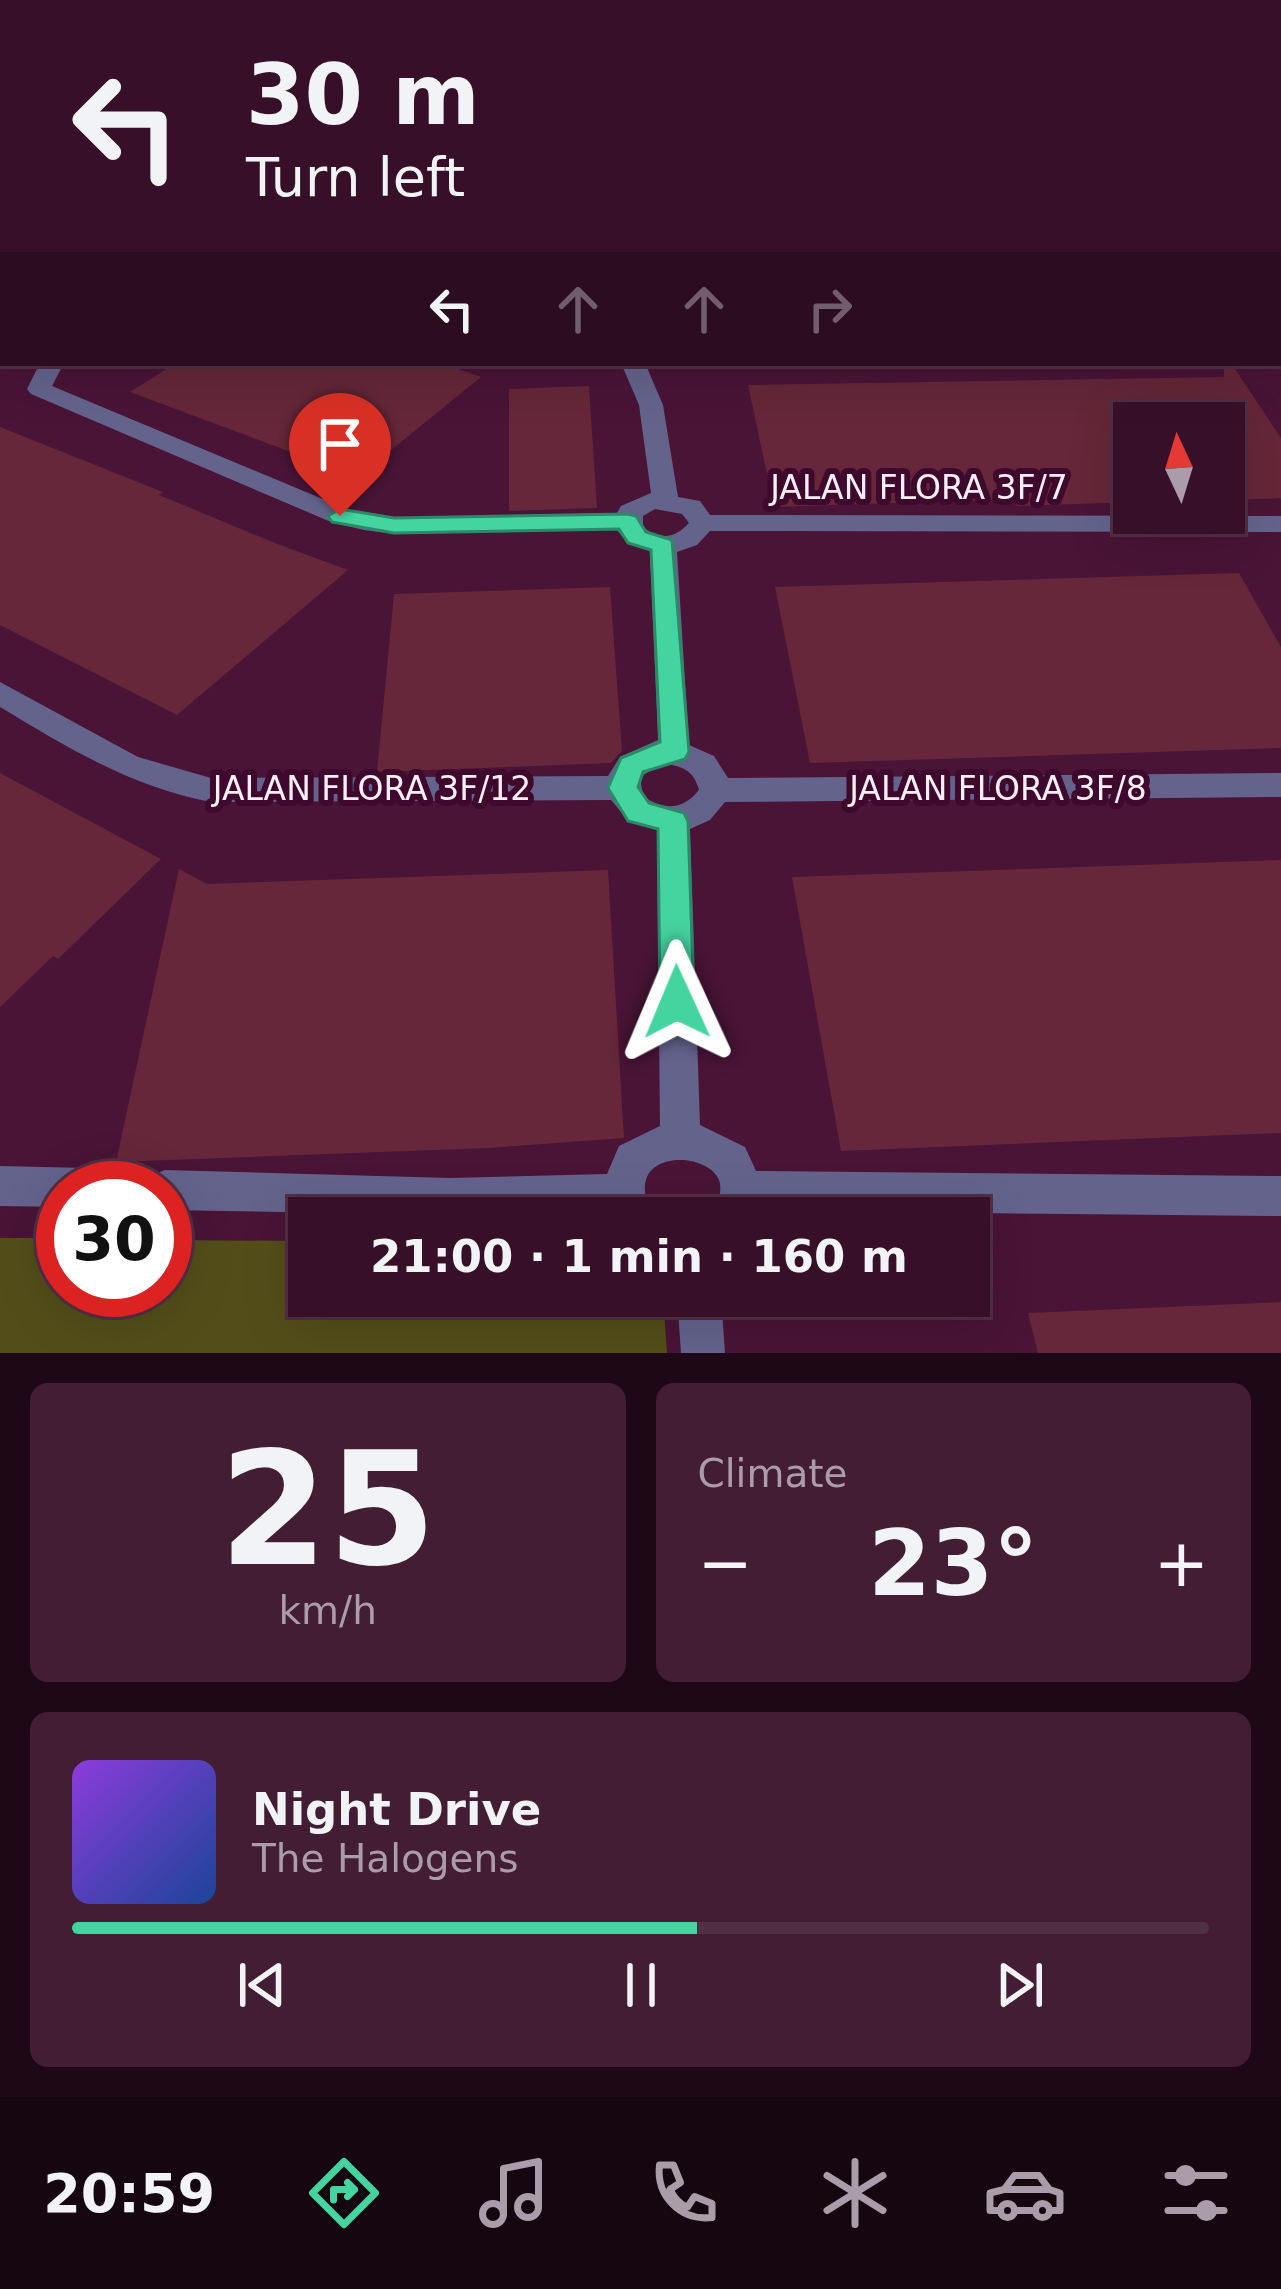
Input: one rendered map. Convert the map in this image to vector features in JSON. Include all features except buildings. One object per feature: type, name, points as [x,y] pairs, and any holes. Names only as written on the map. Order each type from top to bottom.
[{"type":"street","points":[[820,0],[874,0]]},
{"type":"street","points":[[50,366],[39,389],[340,516],[394,526],[627,521]]},
{"type":"street","points":[[634,366],[651,405],[665,500]]},
{"type":"street","points":[[665,500],[691,507],[702,523],[690,539],[664,545],[637,537],[627,521],[639,506],[665,500]]},
{"type":"street","name":"JALAN FLORA 3F/7","points":[[702,523],[1281,524]]},
{"type":"street","points":[[664,545],[674,752]]},
{"type":"street","name":"JALAN FLORA 3F/12","points":[[0,693],[116,760],[178,786],[211,790],[622,788]]},
{"type":"street","points":[[658,752],[674,752],[705,764],[715,790],[702,811],[673,821],[639,812],[622,788],[631,765],[658,752]]},
{"type":"street","name":"JALAN FLORA 3F/8","points":[[715,790],[1281,785]]},
{"type":"street","points":[[673,821],[680,1138]]},
{"type":"street","points":[[627,1197],[626,1176],[646,1149],[680,1138],[698,1141],[728,1159],[737,1197]]},
{"type":"street","points":[[0,1186],[36,1187]]},
{"type":"street","points":[[192,1191],[414,1197]]},
{"type":"street","points":[[990,1201],[1281,1196]]},
{"type":"street","points":[[700,1317],[703,1353]]},
{"type":"shaded area","points":[[0,1238],[36,1238],[36,1317],[192,1317],[192,1240],[288,1241],[288,1317],[664,1317],[667,1353],[0,1353]]},
{"type":"route","points":[[340,516],[394,526],[627,521],[637,537],[664,545],[674,752],[658,752],[631,765],[622,788],[639,812],[673,821],[677,1002]]}]
